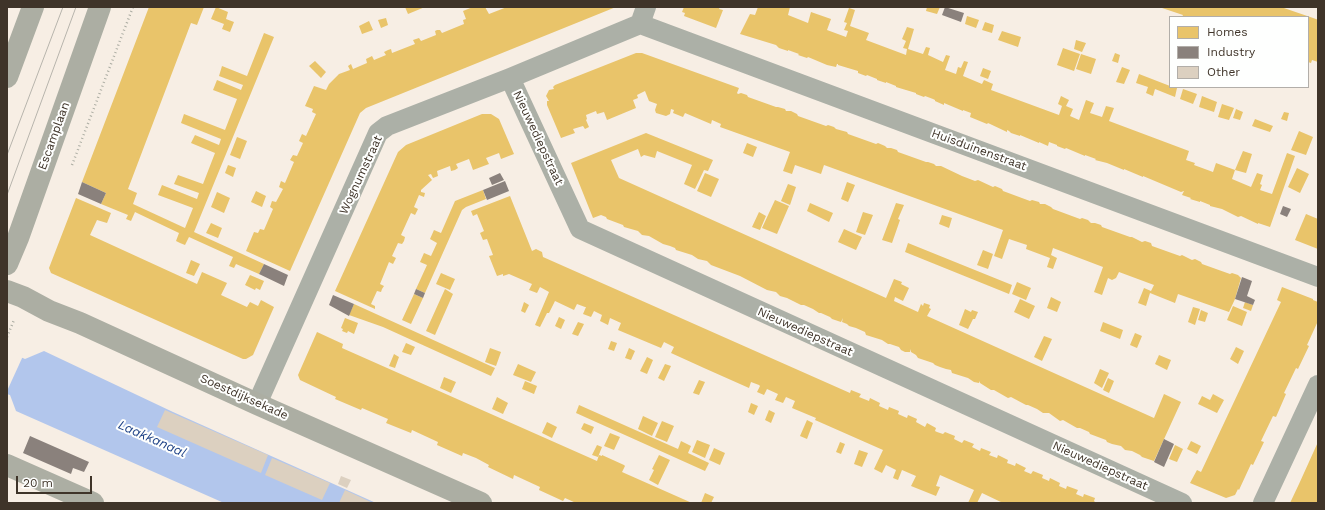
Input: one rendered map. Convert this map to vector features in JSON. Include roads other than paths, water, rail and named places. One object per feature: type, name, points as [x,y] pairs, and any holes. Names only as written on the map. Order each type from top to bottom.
[{"type":"street","points":[[7,77],[33,7]]},
{"type":"street","name":"Escamplaan","points":[[7,264],[18,238],[100,7]]},
{"type":"street","name":"Wognumstraat","points":[[257,404],[378,133],[387,126],[510,78],[643,15]]},
{"type":"street","name":"Huisduinenstraat","points":[[643,15],[1318,277]]},
{"type":"street","name":"Nieuwediepstraat","points":[[510,78],[580,229],[1182,503]]},
{"type":"street","name":"Soestdijksekade","points":[[7,291],[481,503]]},
{"type":"street","points":[[1263,503],[1318,385]]},
{"type":"street","points":[[7,465],[93,503]]},
{"type":"water","name":"Laakkanaal","points":[[7,351],[25,359],[44,351],[173,412],[376,503],[224,503],[16,411],[10,395],[7,394]]},
{"type":"tram line","points":[[7,155],[63,7]]},
{"type":"tram line","points":[[7,195],[76,7]]}]
